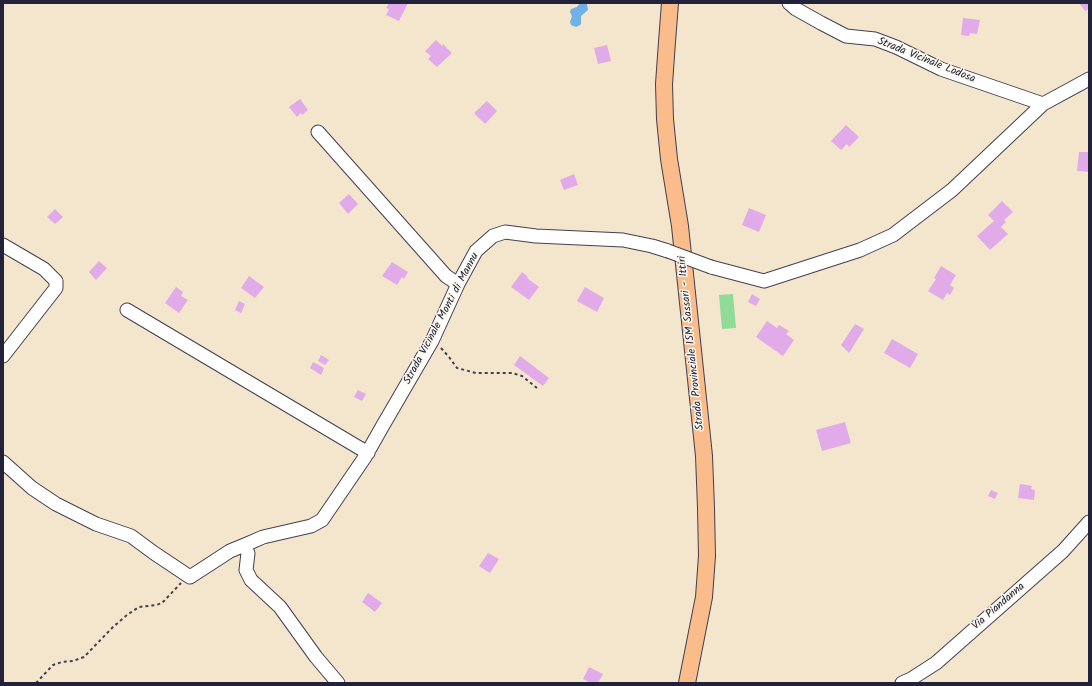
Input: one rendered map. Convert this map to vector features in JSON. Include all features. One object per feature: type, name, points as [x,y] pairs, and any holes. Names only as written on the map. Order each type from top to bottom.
[{"type":"main road","name":"Strada Provinciale 15M Sassari - Ittiri","points":[[670,3],[664,84],[665,120],[669,159],[680,226],[704,456],[706,508],[707,556],[704,597],[687,683]]},
{"type":"street","name":"Strada Vicinale Lodosa","points":[[789,3],[796,9],[846,36],[875,39],[896,47],[942,69],[1043,104]]},
{"type":"street","name":"Strada Vicinale Monti di Mannu","points":[[190,577],[230,551],[263,537],[311,526],[322,520],[368,453],[432,341],[458,284],[476,251],[493,236],[505,232],[536,236],[623,240],[652,246],[711,267],[764,280],[794,272],[860,250],[893,234],[952,190],[1043,104],[1089,79]]},
{"type":"street","points":[[318,132],[446,276],[458,284]]},
{"type":"street","points":[[3,245],[44,269],[56,281],[56,288],[3,356]]},
{"type":"street","points":[[127,310],[368,453]]},
{"type":"street","points":[[3,462],[32,488],[56,504],[96,524],[131,536],[190,577]]},
{"type":"street","name":"Via Piandanna","points":[[902,683],[936,663],[1063,551],[1089,522]]},
{"type":"street","points":[[248,552],[246,570],[251,580],[280,607],[316,657],[338,683]]},
{"type":"path","points":[[432,341],[444,351],[457,368],[476,373],[512,373],[522,376],[537,388]]},
{"type":"path","points":[[36,683],[54,665],[62,662],[74,661],[84,657],[127,615],[139,607],[162,603],[179,585],[190,577]]},
{"type":"green space","points":[[733,294],[736,328],[722,329],[719,295]]},
{"type":"water","points":[[580,3],[587,4],[588,10],[581,16],[581,24],[576,27],[571,25],[570,22],[572,16],[570,12],[571,9],[577,7]]},
{"type":"building","points":[[389,3],[408,3],[399,21],[386,15],[389,9],[386,8]]},
{"type":"building","points":[[1079,3],[1089,3],[1089,9],[1085,11]]},
{"type":"building","points":[[963,18],[980,20],[977,34],[970,33],[969,36],[961,35]]},
{"type":"building","points":[[436,40],[442,46],[443,44],[452,53],[437,67],[428,59],[431,56],[425,51]]},
{"type":"building","points":[[607,45],[611,61],[598,64],[594,48]]},
{"type":"building","points":[[300,99],[308,110],[302,115],[301,113],[297,117],[289,107]]},
{"type":"building","points":[[487,101],[497,111],[485,124],[474,113]]},
{"type":"building","points":[[846,125],[859,137],[849,147],[847,144],[841,150],[831,141]]},
{"type":"building","points":[[1079,152],[1089,152],[1089,172],[1077,171]]},
{"type":"building","points":[[574,174],[578,185],[564,190],[560,180]]},
{"type":"building","points":[[349,194],[358,204],[348,214],[339,203]]},
{"type":"building","points":[[1002,201],[1013,212],[1004,220],[1006,222],[1001,227],[1008,234],[990,250],[977,236],[994,221],[988,215]]},
{"type":"building","points":[[749,208],[766,215],[759,232],[742,225]]},
{"type":"building","points":[[55,209],[63,217],[55,224],[47,217]]},
{"type":"building","points":[[99,261],[107,268],[96,280],[89,272]]},
{"type":"building","points":[[392,262],[408,272],[404,279],[402,277],[397,285],[382,276]]},
{"type":"building","points":[[941,266],[956,275],[950,285],[954,288],[950,295],[947,293],[943,300],[928,291],[936,279],[934,278]]},
{"type":"building","points":[[522,272],[539,287],[529,300],[511,287]]},
{"type":"building","points":[[249,276],[264,287],[255,298],[241,288]]},
{"type":"building","points":[[176,287],[183,292],[181,296],[188,300],[179,313],[165,303]]},
{"type":"building","points":[[585,287],[604,298],[597,312],[577,301]]},
{"type":"building","points":[[752,294],[760,299],[756,306],[748,302]]},
{"type":"building","points":[[239,301],[245,304],[241,313],[235,310]]},
{"type":"building","points":[[767,321],[777,328],[779,325],[789,331],[786,334],[794,340],[783,356],[756,337]]},
{"type":"building","points":[[855,324],[864,329],[849,353],[841,345]]},
{"type":"building","points":[[892,339],[918,354],[910,368],[884,353]]},
{"type":"building","points":[[321,355],[329,360],[325,365],[318,361]]},
{"type":"building","points":[[520,356],[549,378],[543,386],[514,365]]},
{"type":"building","points":[[313,362],[324,368],[321,375],[310,368]]},
{"type":"building","points":[[358,390],[366,394],[362,401],[354,397]]},
{"type":"building","points":[[845,422],[851,443],[822,451],[816,430]]},
{"type":"building","points":[[1020,484],[1032,486],[1031,489],[1035,490],[1034,500],[1018,498]]},
{"type":"building","points":[[991,490],[998,493],[995,499],[988,496]]},
{"type":"building","points":[[488,553],[499,559],[490,573],[479,566]]},
{"type":"building","points":[[368,593],[382,603],[375,612],[362,602]]},
{"type":"building","points":[[589,667],[603,674],[598,683],[588,683],[589,682],[583,679]]}]
